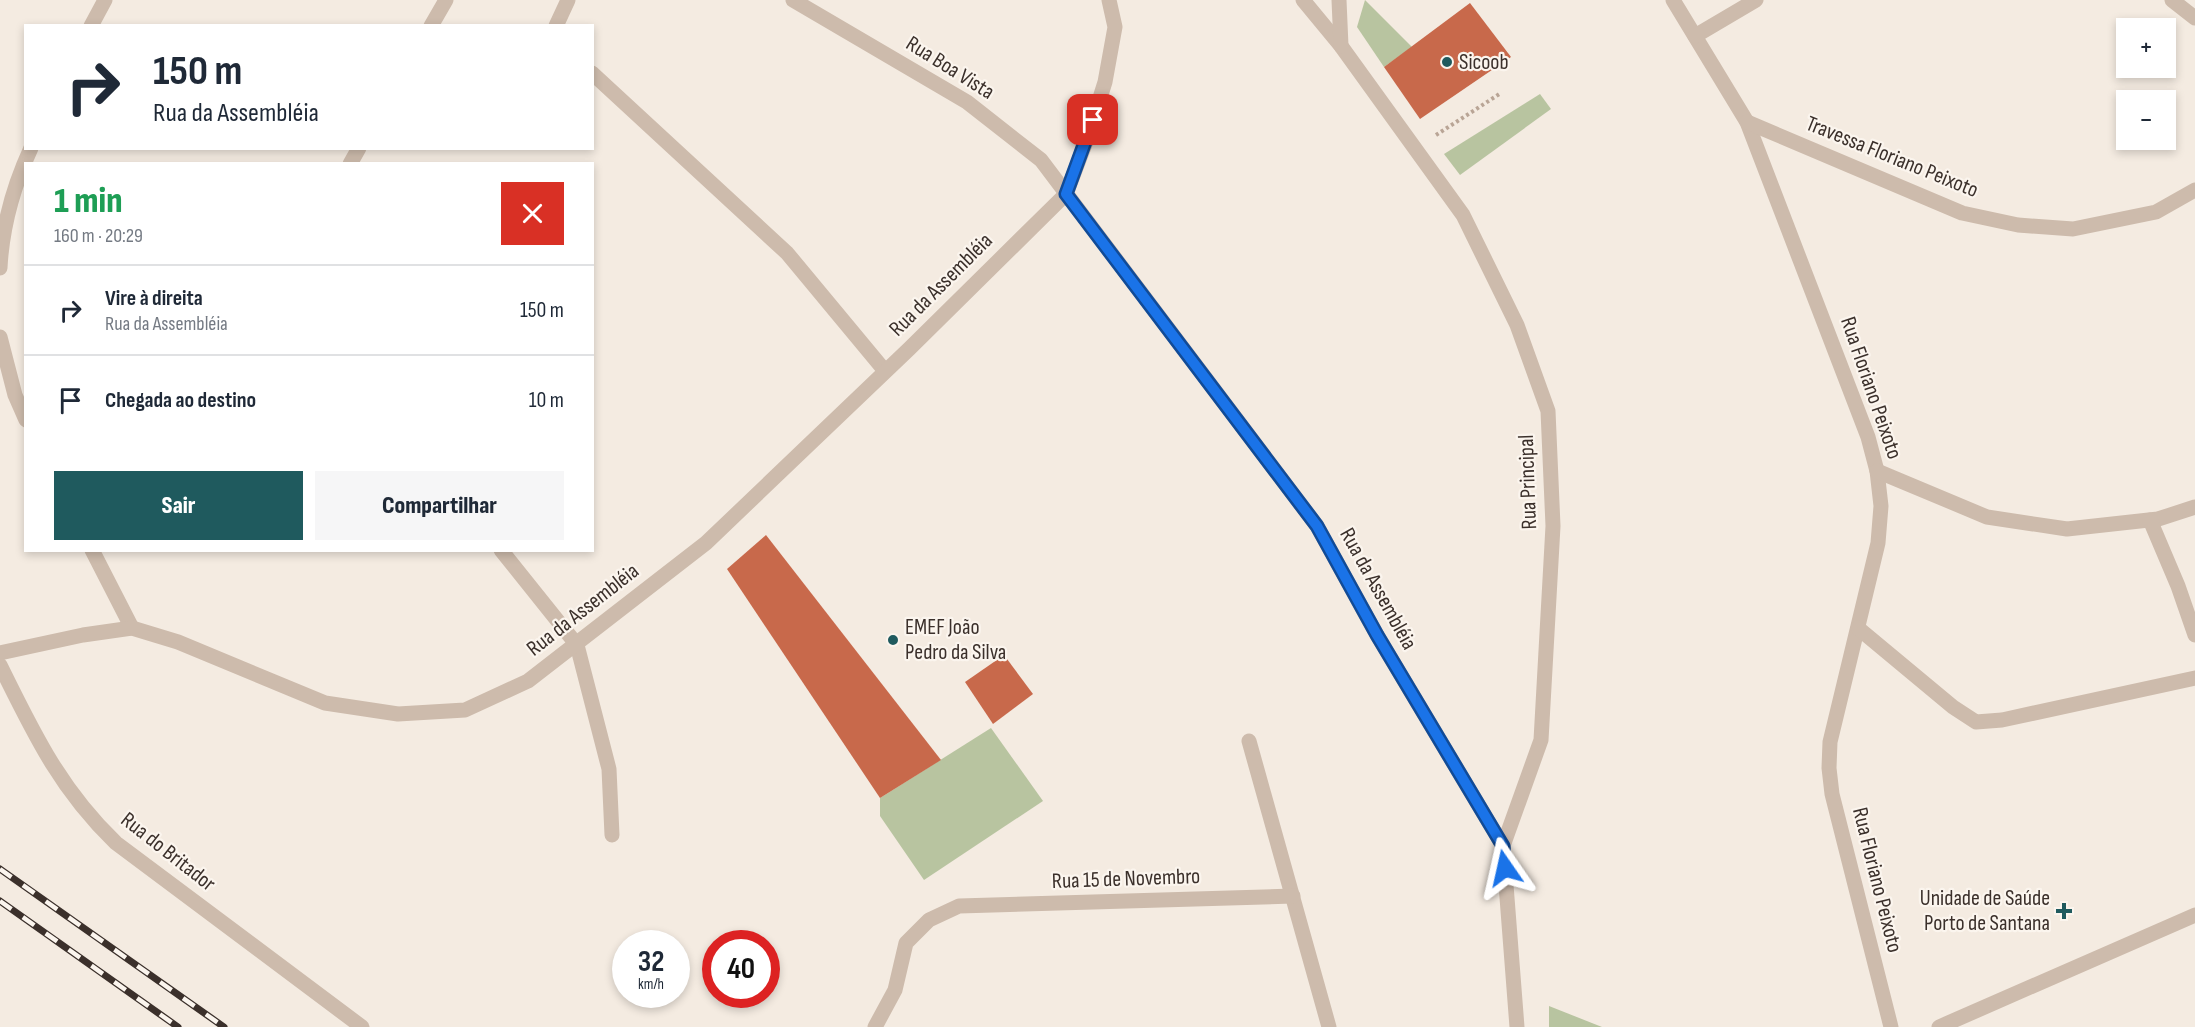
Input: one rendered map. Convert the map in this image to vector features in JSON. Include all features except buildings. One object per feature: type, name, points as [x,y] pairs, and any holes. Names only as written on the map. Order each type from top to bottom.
[{"type":"street","points":[[92,24],[105,0]]},
{"type":"street","points":[[432,24],[446,0]]},
{"type":"street","points":[[557,24],[568,0]]},
{"type":"street","name":"Rua Boa Vista","points":[[793,0],[967,102],[1041,160],[1066,194]]},
{"type":"street","name":"Rua da Assembléia","points":[[0,653],[83,635],[132,628],[178,642],[325,703],[399,714],[465,710],[528,681],[705,543],[1066,194],[1088,139],[1105,82],[1115,27],[1109,0]]},
{"type":"street","name":"Rua Principal","points":[[1303,0],[1341,46],[1463,215],[1517,325],[1548,411],[1553,526],[1541,740],[1503,846],[1517,1027]]},
{"type":"street","points":[[1339,0],[1341,46]]},
{"type":"street","name":"Rua Floriano Peixoto","points":[[1673,0],[1747,122],[1868,437],[1877,471],[1881,506],[1878,543],[1830,742],[1829,768],[1832,794],[1891,1027]]},
{"type":"street","points":[[1695,36],[1756,0]]},
{"type":"street","points":[[2172,0],[2195,18]]},
{"type":"street","points":[[594,75],[787,253],[885,371]]},
{"type":"street","name":"Travessa Floriano Peixoto","points":[[1747,122],[1962,213],[2018,225],[2073,229],[2094,225],[2156,212],[2195,190]]},
{"type":"street","points":[[0,268],[1,245],[24,163]]},
{"type":"street","name":"Rua da Assembléia","points":[[1066,194],[1317,526],[1377,635],[1503,846]]},
{"type":"street","points":[[0,337],[15,395],[24,415]]},
{"type":"street","points":[[1877,471],[1987,517],[2067,529],[2150,520],[2195,507]]},
{"type":"street","points":[[2150,520],[2178,586],[2195,635]]},
{"type":"street","points":[[93,552],[132,628]]},
{"type":"street","points":[[503,552],[577,645],[609,770],[612,836]]},
{"type":"street","points":[[1858,628],[1953,707],[1976,722],[2002,720],[2195,678]]},
{"type":"street","name":"Rua do Britador","points":[[0,665],[42,750],[68,791],[90,819],[116,843],[362,1027]]},
{"type":"street","points":[[1249,741],[1329,1027]]},
{"type":"street","name":"Rua 15 de Novembro","points":[[875,1027],[895,990],[906,943],[929,920],[959,906],[1293,896]]},
{"type":"street","points":[[1939,1027],[2195,915]]},
{"type":"path","points":[[1433,137],[1501,93]]},
{"type":"green space","points":[[1365,0],[1412,47],[1384,67],[1357,27]]},
{"type":"green space","points":[[1540,94],[1551,109],[1460,175],[1444,154]]},
{"type":"green space","points":[[991,728],[1043,801],[924,880],[880,816],[880,798]]},
{"type":"green space","points":[[1549,1006],[1602,1027],[1549,1027]]},
{"type":"railway","points":[[0,869],[224,1027]]},
{"type":"railway","points":[[0,901],[178,1027]]},
{"type":"place","name":"Sicoob","points":[[1447,62]]},
{"type":"place","name":"EMEF João Pedro da Silva","points":[[893,640]]},
{"type":"place","name":"Unidade de Saúde Porto de Santana","points":[[2064,911]]},
{"type":"route","points":[[1093,120],[1088,139],[1066,194],[1317,526],[1377,635],[1503,846],[1505,868]]}]
